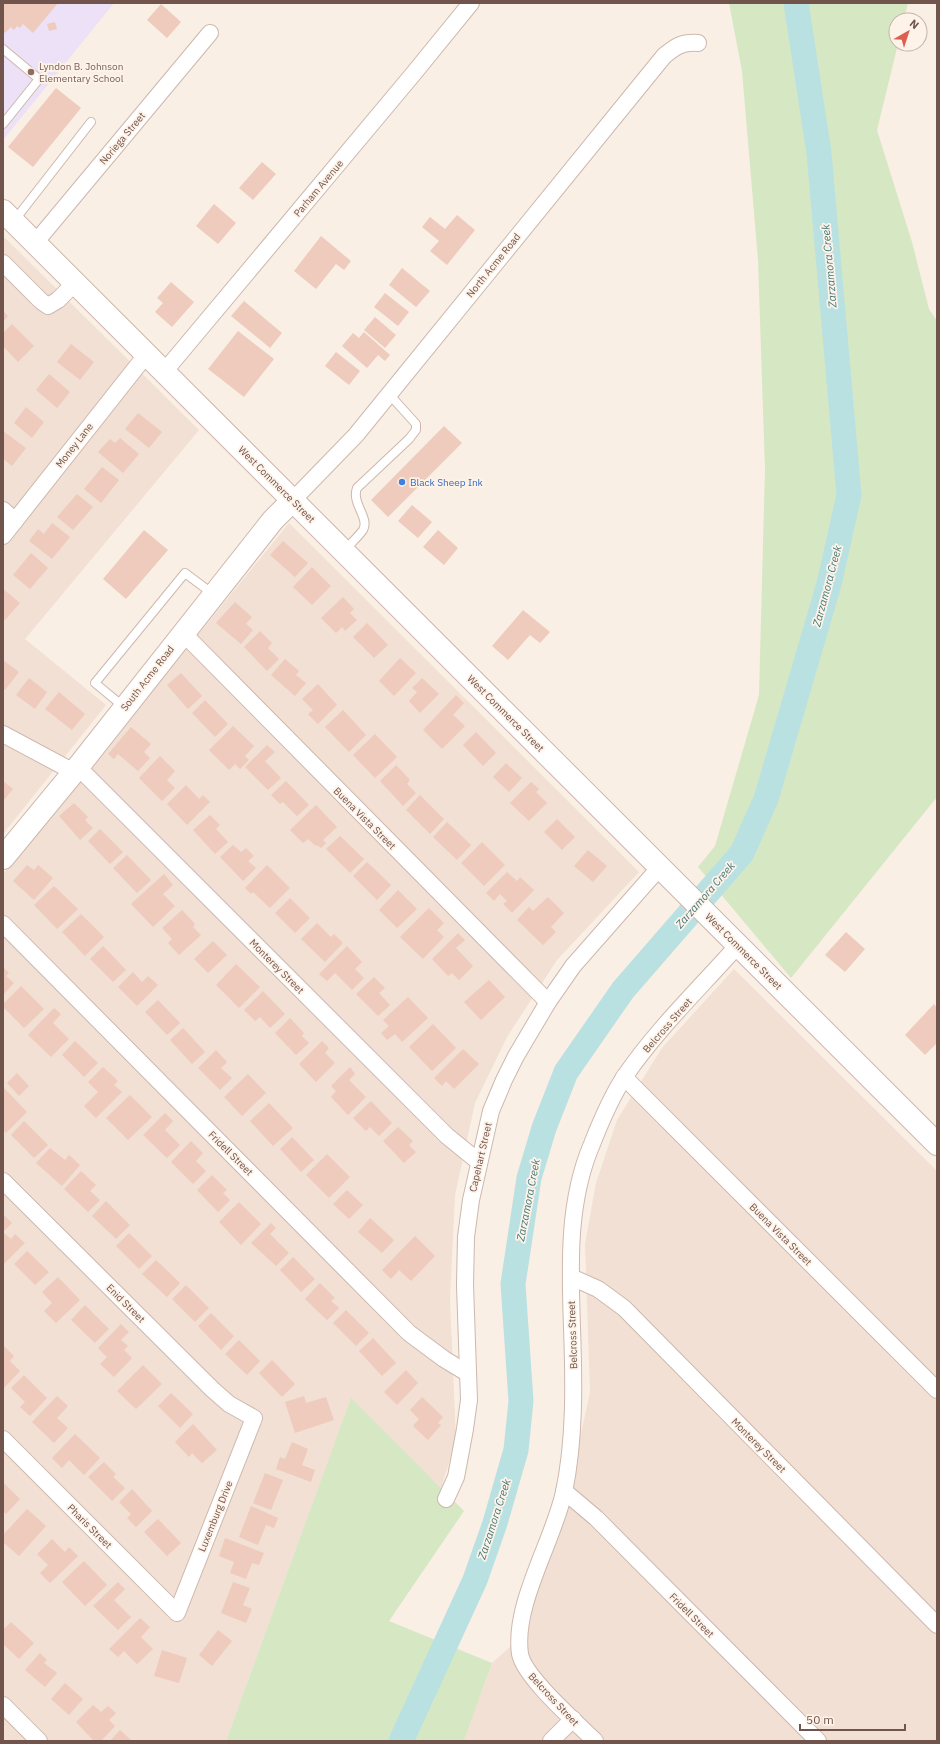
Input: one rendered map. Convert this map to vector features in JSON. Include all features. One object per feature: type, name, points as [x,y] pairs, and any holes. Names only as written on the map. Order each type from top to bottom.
[{"type":"main road","name":"West Commerce Street","points":[[8,216],[937,1144]]},
{"type":"main road","name":"South Acme Road","points":[[3,858],[76,769],[273,520],[293,500]]},
{"type":"street","name":"Parham Avenue","points":[[164,372],[471,3]]},
{"type":"street","name":"Noriega Street","points":[[35,243],[210,33]]},
{"type":"street","name":"North Acme Road","points":[[293,500],[356,435],[664,56],[675,46],[687,42],[698,43]]},
{"type":"street","points":[[3,263],[41,301],[48,306],[58,300],[75,283]]},
{"type":"street","name":"Money Lane","points":[[3,536],[146,355]]},
{"type":"street","points":[[3,510],[15,521]]},
{"type":"street","name":"Buena Vista Street","points":[[183,634],[548,1002]]},
{"type":"street","name":"Monterey Street","points":[[3,734],[76,769],[447,1136],[478,1162]]},
{"type":"street","name":"Capehart Street","points":[[446,1499],[456,1476],[465,1429],[468,1400],[465,1285],[466,1236],[478,1162],[491,1111],[516,1056],[548,1002],[573,966],[667,874]]},
{"type":"street","name":"Fridell Street","points":[[3,924],[409,1333],[444,1359],[467,1373]]},
{"type":"street","name":"Belcross Street","points":[[595,1741],[533,1678],[522,1662],[520,1655],[519,1633],[531,1586],[559,1512],[564,1491],[573,1409],[571,1277],[573,1223],[580,1182],[590,1147],[609,1104],[624,1077],[731,938]]},
{"type":"street","name":"Buena Vista Street","points":[[624,1077],[937,1390]]},
{"type":"street","name":"Enid Street","points":[[3,1182],[212,1389],[229,1404],[254,1418]]},
{"type":"street","name":"Monterey Street","points":[[571,1277],[598,1289],[624,1308],[937,1625]]},
{"type":"street","name":"Luxemburg Drive","points":[[177,1613],[254,1418]]},
{"type":"street","name":"Pharis Street","points":[[3,1439],[177,1613]]},
{"type":"street","name":"Fridell Street","points":[[564,1491],[596,1518],[818,1741]]},
{"type":"street","points":[[3,1705],[33,1739]]},
{"type":"street","points":[[551,1741],[573,1719]]},
{"type":"lane","points":[[3,49],[39,79],[3,124]]},
{"type":"lane","points":[[3,109],[10,115]]},
{"type":"lane","points":[[8,216],[91,122]]},
{"type":"lane","points":[[344,551],[364,529],[365,521],[356,502],[355,493],[357,488],[409,439],[416,430],[416,424],[389,394]]},
{"type":"lane","points":[[124,708],[95,683],[185,573],[214,594]]},
{"type":"shaded area","name":"Lyndon B. Johnson Elementary School","points":[[3,3],[114,3],[3,140]]},
{"type":"shaded area","points":[[3,236],[199,430],[25,639],[106,705],[3,834]]},
{"type":"shaded area","points":[[289,523],[639,872],[557,960],[507,1037],[475,1103],[455,1195],[450,1300],[456,1440],[441,1488],[351,1399],[226,1741],[3,1741],[3,874]]},
{"type":"shaded area","points":[[734,969],[937,1171],[937,1741],[464,1741],[492,1663],[528,1631],[535,1596],[575,1462],[590,1392],[585,1244],[596,1183],[617,1120],[662,1048]]},
{"type":"green space","points":[[729,3],[908,3],[906,12],[888,12],[888,52],[896,52],[877,130],[912,242],[929,309],[937,321],[937,797],[791,978],[698,867],[715,846],[759,695],[765,469],[758,260],[742,71]]},
{"type":"green space","points":[[351,1398],[464,1511],[389,1621],[492,1663],[464,1741],[226,1741]]},
{"type":"building","points":[[3,3],[58,3],[33,33],[23,24],[20,28],[17,26],[14,30],[11,27],[5,33],[3,31]]},
{"type":"building","points":[[161,4],[181,22],[167,38],[147,20]]},
{"type":"building","points":[[55,22],[57,29],[49,31],[47,24]]},
{"type":"building","points":[[56,88],[81,108],[33,167],[8,147]]},
{"type":"building","points":[[262,162],[276,174],[253,200],[239,188]]},
{"type":"building","points":[[214,204],[236,223],[218,244],[196,226]]},
{"type":"building","points":[[457,215],[475,230],[447,265],[430,251],[439,241],[422,227],[430,217],[445,229]]},
{"type":"building","points":[[321,236],[351,261],[344,270],[336,264],[316,289],[294,271]]},
{"type":"building","points":[[402,268],[430,291],[416,307],[389,285]]},
{"type":"building","points":[[171,282],[194,302],[172,327],[155,312],[163,303],[157,298]]},
{"type":"building","points":[[385,293],[409,312],[398,326],[374,307]]},
{"type":"building","points":[[244,301],[282,333],[270,348],[231,316]]},
{"type":"building","points":[[3,311],[8,316],[3,322]]},
{"type":"building","points":[[375,317],[396,335],[385,348],[364,330]]},
{"type":"building","points":[[12,324],[34,346],[18,362],[3,346],[3,333]]},
{"type":"building","points":[[238,331],[274,359],[244,397],[208,369]]},
{"type":"building","points":[[364,332],[390,355],[385,361],[378,355],[367,368],[342,346],[353,333],[359,338]]},
{"type":"building","points":[[71,344],[94,362],[80,380],[57,362]]},
{"type":"building","points":[[336,352],[360,371],[349,385],[325,366]]},
{"type":"building","points":[[49,374],[70,392],[57,408],[36,390]]},
{"type":"building","points":[[26,407],[44,422],[32,438],[14,423]]},
{"type":"building","points":[[138,413],[162,432],[149,448],[125,429]]},
{"type":"building","points":[[444,426],[462,443],[388,517],[371,500]]},
{"type":"building","points":[[3,431],[26,448],[12,466],[3,459]]},
{"type":"building","points":[[120,438],[139,454],[123,473],[98,452],[110,439],[115,443]]},
{"type":"building","points":[[102,467],[119,480],[101,503],[84,489]]},
{"type":"building","points":[[77,494],[93,507],[73,530],[57,517]]},
{"type":"building","points":[[412,505],[432,522],[418,538],[398,521]]},
{"type":"building","points":[[52,523],[70,537],[52,559],[29,541],[38,529],[44,534]]},
{"type":"building","points":[[144,530],[168,550],[126,599],[103,579]]},
{"type":"building","points":[[438,530],[458,548],[444,565],[423,547]]},
{"type":"building","points":[[283,541],[308,563],[295,577],[270,555]]},
{"type":"building","points":[[31,553],[48,568],[30,589],[13,575]]},
{"type":"building","points":[[312,567],[331,586],[312,605],[293,587]]},
{"type":"building","points":[[3,589],[20,603],[5,620],[3,618]]},
{"type":"building","points":[[343,597],[354,609],[350,613],[357,620],[345,631],[342,627],[336,633],[321,618]]},
{"type":"building","points":[[235,602],[252,617],[246,624],[253,630],[241,644],[216,623]]},
{"type":"building","points":[[523,610],[550,632],[540,643],[530,635],[508,660],[492,646]]},
{"type":"building","points":[[367,623],[388,645],[374,658],[353,637]]},
{"type":"building","points":[[260,631],[272,643],[268,648],[279,659],[267,671],[244,647]]},
{"type":"building","points":[[400,658],[416,673],[394,696],[379,681]]},
{"type":"building","points":[[285,659],[299,671],[296,675],[306,683],[295,696],[271,675]]},
{"type":"building","points":[[3,660],[19,672],[5,690],[3,688]]},
{"type":"building","points":[[181,673],[202,696],[188,709],[167,685]]},
{"type":"building","points":[[29,678],[47,692],[35,709],[16,695]]},
{"type":"building","points":[[422,678],[439,694],[420,713],[409,701],[417,692],[412,688]]},
{"type":"building","points":[[318,684],[337,705],[318,724],[308,714],[313,710],[302,699]]},
{"type":"building","points":[[59,692],[85,714],[72,730],[45,709]]},
{"type":"building","points":[[456,695],[464,703],[453,715],[465,726],[442,749],[423,730]]},
{"type":"building","points":[[205,700],[228,724],[215,737],[192,713]]},
{"type":"building","points":[[343,710],[366,735],[349,752],[325,727]]},
{"type":"building","points":[[233,726],[254,746],[245,756],[249,760],[240,769],[235,764],[229,770],[209,750]]},
{"type":"building","points":[[131,727],[151,744],[144,752],[150,758],[138,771],[118,754],[114,759],[108,754]]},
{"type":"building","points":[[476,732],[496,753],[483,766],[463,745]]},
{"type":"building","points":[[375,734],[397,757],[375,778],[353,755]]},
{"type":"building","points":[[267,745],[275,752],[265,761],[281,778],[268,790],[245,767]]},
{"type":"building","points":[[160,756],[175,771],[167,780],[175,788],[162,801],[139,778]]},
{"type":"building","points":[[506,763],[522,778],[509,792],[493,777]]},
{"type":"building","points":[[396,765],[410,780],[407,784],[416,793],[403,806],[380,781]]},
{"type":"building","points":[[3,781],[13,789],[3,801]]},
{"type":"building","points":[[286,781],[309,805],[297,816],[283,802],[280,804],[271,795]]},
{"type":"building","points":[[531,782],[539,789],[536,792],[547,803],[529,821],[510,803]]},
{"type":"building","points":[[186,785],[199,799],[203,795],[210,802],[187,825],[167,804]]},
{"type":"building","points":[[420,795],[444,819],[430,834],[406,810]]},
{"type":"building","points":[[74,803],[88,817],[85,820],[93,828],[80,840],[59,816]]},
{"type":"building","points":[[316,805],[337,827],[323,840],[326,843],[321,848],[317,845],[316,846],[308,839],[303,843],[290,830]]},
{"type":"building","points":[[210,815],[220,825],[216,829],[228,842],[215,854],[193,830]]},
{"type":"building","points":[[557,819],[575,837],[562,850],[544,832]]},
{"type":"building","points":[[447,822],[471,845],[457,860],[433,837]]},
{"type":"building","points":[[100,829],[123,852],[110,864],[88,841]]},
{"type":"building","points":[[340,836],[364,859],[350,873],[326,849]]},
{"type":"building","points":[[482,842],[505,865],[484,886],[461,863]]},
{"type":"building","points":[[233,845],[241,852],[246,848],[254,856],[248,861],[256,868],[243,881],[220,857]]},
{"type":"building","points":[[588,850],[607,866],[593,882],[574,866]]},
{"type":"building","points":[[127,855],[151,880],[137,893],[113,868]]},
{"type":"building","points":[[367,862],[391,885],[377,900],[353,876]]},
{"type":"building","points":[[27,865],[34,870],[38,865],[53,878],[34,900],[13,881]]},
{"type":"building","points":[[267,865],[290,888],[270,908],[253,892],[251,894],[245,888]]},
{"type":"building","points":[[507,872],[517,881],[520,877],[534,890],[512,913],[503,904],[507,901],[500,894],[494,901],[486,893]]},
{"type":"building","points":[[164,874],[173,885],[163,894],[175,906],[153,927],[131,904]]},
{"type":"building","points":[[54,886],[78,909],[57,929],[34,905]]},
{"type":"building","points":[[398,890],[417,909],[397,928],[379,910]]},
{"type":"building","points":[[548,897],[564,913],[551,927],[556,932],[543,945],[517,920],[529,907],[533,911]]},
{"type":"building","points":[[290,898],[310,918],[295,933],[275,913]]},
{"type":"building","points":[[429,908],[444,923],[437,930],[444,937],[423,959],[400,937]]},
{"type":"building","points":[[182,910],[195,924],[193,927],[201,935],[179,955],[168,943],[172,939],[162,928]]},
{"type":"building","points":[[81,914],[104,937],[85,956],[62,932]]},
{"type":"building","points":[[317,923],[331,937],[334,934],[343,943],[325,962],[301,939]]},
{"type":"building","points":[[846,932],[865,949],[845,972],[825,955]]},
{"type":"building","points":[[458,933],[465,940],[456,948],[473,966],[459,980],[452,973],[448,976],[432,959]]},
{"type":"building","points":[[213,941],[227,955],[208,973],[194,959]]},
{"type":"building","points":[[103,946],[126,970],[113,982],[90,959]]},
{"type":"building","points":[[347,946],[362,962],[355,969],[364,978],[352,990],[335,973],[327,981],[319,974]]},
{"type":"building","points":[[236,964],[260,987],[239,1008],[216,985]]},
{"type":"building","points":[[3,967],[9,973],[6,976],[14,983],[3,995]]},
{"type":"building","points":[[133,972],[142,982],[148,976],[158,985],[137,1006],[118,987]]},
{"type":"building","points":[[374,977],[385,988],[379,993],[390,1005],[378,1016],[356,994]]},
{"type":"building","points":[[489,980],[505,997],[481,1020],[464,1002]]},
{"type":"building","points":[[21,986],[44,1009],[24,1028],[3,1007],[3,1004]]},
{"type":"building","points":[[263,991],[285,1014],[270,1028],[260,1017],[255,1021],[244,1010]]},
{"type":"building","points":[[408,997],[428,1018],[402,1042],[395,1034],[387,1040],[381,1033],[389,1026],[383,1020]]},
{"type":"building","points":[[158,1000],[180,1023],[167,1035],[145,1012]]},
{"type":"building","points":[[934,1004],[937,1008],[937,1043],[925,1055],[905,1035]]},
{"type":"building","points":[[54,1008],[61,1014],[53,1023],[69,1039],[51,1057],[28,1035]]},
{"type":"building","points":[[290,1018],[304,1033],[302,1036],[309,1043],[296,1055],[275,1033]]},
{"type":"building","points":[[433,1024],[456,1048],[432,1071],[409,1047]]},
{"type":"building","points":[[183,1028],[205,1052],[192,1064],[170,1040]]},
{"type":"building","points":[[75,1041],[98,1063],[84,1077],[62,1055]]},
{"type":"building","points":[[322,1041],[329,1048],[325,1053],[335,1063],[316,1082],[299,1064]]},
{"type":"building","points":[[463,1049],[479,1064],[454,1089],[446,1081],[442,1086],[434,1078]]},
{"type":"building","points":[[216,1050],[227,1062],[221,1068],[232,1078],[220,1090],[198,1068]]},
{"type":"building","points":[[103,1067],[118,1081],[114,1085],[122,1092],[96,1118],[84,1106],[98,1092],[88,1082]]},
{"type":"building","points":[[350,1067],[355,1074],[349,1080],[366,1097],[348,1115],[331,1097],[336,1091],[331,1086]]},
{"type":"building","points":[[17,1073],[29,1086],[19,1096],[7,1083]]},
{"type":"building","points":[[248,1074],[266,1093],[242,1116],[224,1097]]},
{"type":"building","points":[[4,1088],[27,1112],[6,1133],[3,1129]]},
{"type":"building","points":[[130,1095],[152,1117],[128,1140],[106,1118]]},
{"type":"building","points":[[371,1101],[392,1123],[379,1136],[370,1127],[366,1131],[353,1118]]},
{"type":"building","points":[[269,1103],[293,1128],[273,1146],[250,1121]]},
{"type":"building","points":[[165,1113],[173,1121],[165,1130],[180,1145],[167,1158],[143,1135]]},
{"type":"building","points":[[24,1121],[48,1145],[34,1158],[11,1135]]},
{"type":"building","points":[[398,1127],[413,1141],[409,1145],[416,1152],[404,1163],[383,1141]]},
{"type":"building","points":[[292,1137],[314,1160],[301,1172],[280,1149]]},
{"type":"building","points":[[191,1141],[203,1153],[196,1161],[206,1171],[193,1184],[171,1162]]},
{"type":"building","points":[[50,1148],[65,1160],[69,1155],[80,1165],[62,1186],[36,1163]]},
{"type":"building","points":[[327,1154],[350,1177],[329,1198],[306,1175]]},
{"type":"building","points":[[81,1171],[96,1185],[90,1191],[100,1200],[88,1212],[64,1189]]},
{"type":"building","points":[[212,1175],[227,1190],[223,1193],[230,1200],[218,1212],[197,1190]]},
{"type":"building","points":[[347,1190],[363,1205],[349,1219],[333,1204]]},
{"type":"building","points":[[106,1201],[130,1225],[116,1239],[92,1216]]},
{"type":"building","points":[[239,1202],[261,1224],[241,1245],[219,1222]]},
{"type":"building","points":[[4,1215],[12,1223],[3,1232],[3,1216]]},
{"type":"building","points":[[370,1218],[394,1240],[382,1253],[358,1232]]},
{"type":"building","points":[[271,1223],[276,1228],[270,1234],[289,1253],[276,1266],[251,1243]]},
{"type":"building","points":[[3,1232],[11,1239],[15,1234],[25,1243],[3,1265]]},
{"type":"building","points":[[129,1233],[152,1256],[139,1269],[116,1246]]},
{"type":"building","points":[[415,1236],[435,1256],[411,1281],[399,1270],[391,1279],[382,1270]]},
{"type":"building","points":[[27,1251],[49,1272],[35,1285],[14,1264]]},
{"type":"building","points":[[293,1257],[315,1279],[301,1292],[280,1270]]},
{"type":"building","points":[[156,1260],[180,1283],[167,1297],[142,1274]]},
{"type":"building","points":[[58,1277],[80,1300],[56,1323],[44,1311],[52,1303],[42,1292]]},
{"type":"building","points":[[320,1283],[335,1298],[331,1301],[339,1308],[327,1320],[305,1299]]},
{"type":"building","points":[[186,1285],[209,1308],[195,1322],[172,1299]]},
{"type":"building","points":[[85,1305],[109,1329],[95,1343],[71,1320]]},
{"type":"building","points":[[346,1310],[369,1333],[356,1346],[333,1323]]},
{"type":"building","points":[[211,1313],[234,1336],[221,1350],[198,1326]]},
{"type":"building","points":[[121,1324],[129,1332],[121,1340],[128,1346],[124,1350],[132,1358],[114,1377],[100,1364],[107,1357],[98,1348]]},
{"type":"building","points":[[373,1338],[396,1363],[382,1376],[359,1351]]},
{"type":"building","points":[[239,1340],[260,1361],[247,1375],[225,1354]]},
{"type":"building","points":[[3,1345],[14,1356],[10,1361],[20,1371],[3,1389]]},
{"type":"building","points":[[272,1360],[295,1384],[282,1397],[259,1373]]},
{"type":"building","points":[[143,1365],[162,1384],[136,1409],[117,1391]]},
{"type":"building","points":[[406,1370],[418,1383],[397,1405],[384,1392]]},
{"type":"building","points":[[24,1375],[47,1398],[30,1416],[20,1407],[25,1402],[11,1388]]},
{"type":"building","points":[[171,1393],[193,1414],[180,1428],[158,1406]]},
{"type":"building","points":[[57,1396],[68,1406],[57,1418],[68,1428],[54,1443],[32,1422]]},
{"type":"building","points":[[304,1396],[306,1403],[326,1397],[334,1420],[295,1433],[285,1402]]},
{"type":"building","points":[[422,1397],[443,1417],[438,1423],[441,1425],[428,1440],[413,1426],[419,1419],[410,1410]]},
{"type":"building","points":[[193,1424],[217,1450],[202,1463],[192,1453],[189,1457],[175,1442]]},
{"type":"building","points":[[75,1434],[100,1458],[84,1475],[69,1460],[62,1468],[52,1458]]},
{"type":"building","points":[[292,1442],[308,1449],[302,1465],[315,1470],[311,1482],[276,1469],[280,1457],[285,1459]]},
{"type":"building","points":[[104,1462],[116,1474],[113,1477],[125,1488],[112,1501],[88,1477]]},
{"type":"building","points":[[265,1473],[283,1480],[271,1510],[253,1503]]},
{"type":"building","points":[[3,1482],[20,1499],[6,1514],[3,1511]]},
{"type":"building","points":[[132,1489],[152,1511],[136,1527],[127,1518],[131,1514],[119,1502]]},
{"type":"building","points":[[251,1506],[278,1518],[274,1528],[266,1525],[258,1545],[239,1537]]},
{"type":"building","points":[[27,1509],[46,1526],[19,1556],[3,1542],[3,1535]]},
{"type":"building","points":[[158,1519],[181,1543],[167,1556],[144,1532]]},
{"type":"building","points":[[225,1538],[264,1553],[259,1565],[252,1563],[246,1579],[230,1573],[234,1562],[219,1556]]},
{"type":"building","points":[[52,1539],[65,1552],[69,1547],[78,1556],[50,1583],[40,1573],[48,1565],[37,1554]]},
{"type":"building","points":[[84,1561],[107,1585],[85,1606],[62,1582]]},
{"type":"building","points":[[118,1582],[125,1589],[114,1600],[131,1617],[118,1630],[93,1606]]},
{"type":"building","points":[[233,1582],[250,1588],[243,1605],[252,1609],[246,1623],[221,1613]]},
{"type":"building","points":[[140,1618],[150,1627],[141,1637],[153,1649],[137,1664],[124,1651],[118,1657],[109,1649]]},
{"type":"building","points":[[11,1622],[34,1643],[19,1659],[3,1644],[3,1630]]},
{"type":"building","points":[[218,1630],[232,1641],[212,1666],[199,1655]]},
{"type":"building","points":[[162,1650],[187,1658],[179,1683],[154,1676]]},
{"type":"building","points":[[40,1653],[47,1660],[44,1663],[57,1673],[45,1687],[25,1670]]},
{"type":"building","points":[[65,1683],[83,1699],[69,1715],[51,1699]]},
{"type":"building","points":[[93,1705],[101,1712],[108,1706],[116,1713],[109,1720],[115,1726],[101,1741],[94,1741],[76,1722]]},
{"type":"building","points":[[120,1730],[132,1741],[110,1741]]},
{"type":"waterway","name":"Zarzamora Creek","points":[[401,1741],[475,1580],[495,1523],[516,1450],[521,1401],[513,1284],[529,1178],[544,1128],[566,1072],[623,990],[742,853],[766,799],[829,584],[849,495],[819,153],[796,3]]},
{"type":"place","name":"Lyndon B. Johnson Elementary School","points":[[31,72]]},
{"type":"place","name":"Black Sheep Ink","points":[[402,482]]}]
